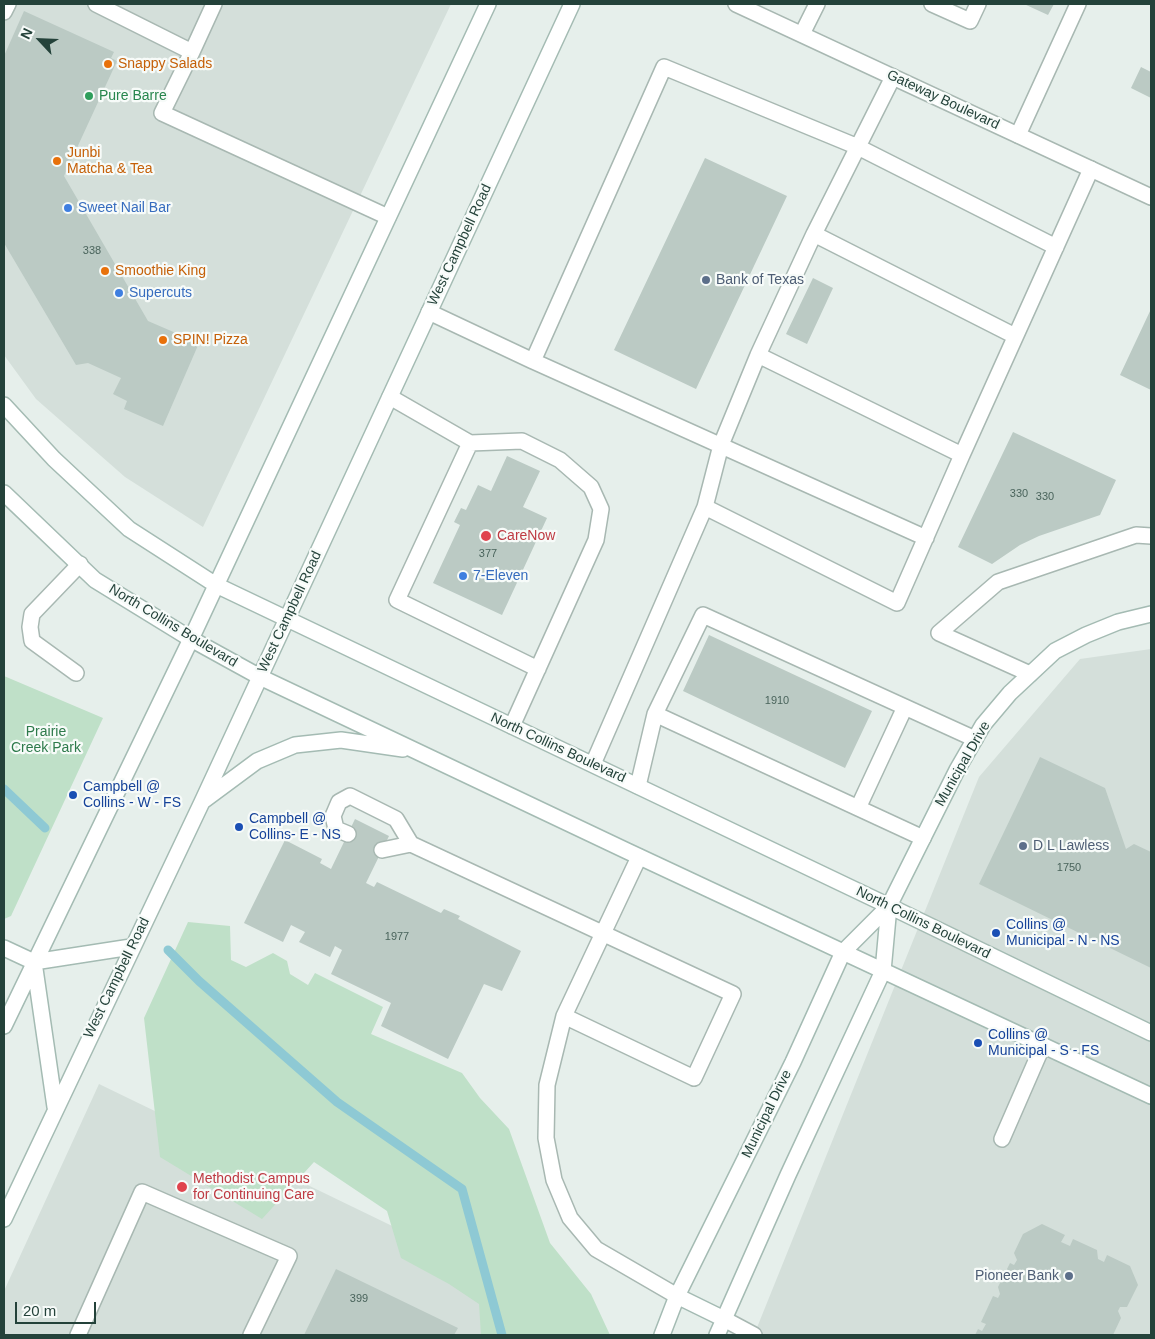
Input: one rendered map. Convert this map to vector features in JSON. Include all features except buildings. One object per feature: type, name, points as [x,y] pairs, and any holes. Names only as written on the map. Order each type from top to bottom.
[{"type":"main road","points":[[4,12],[8,4]]},
{"type":"main road","points":[[96,4],[192,52]]},
{"type":"main road","points":[[214,4],[162,113],[388,217]]},
{"type":"main road","points":[[4,1026],[141,746],[488,4]]},
{"type":"main road","name":"West Campbell Road","points":[[4,1219],[131,947],[202,802],[572,4]]},
{"type":"main road","name":"Gateway Boulevard","points":[[736,4],[1151,197]]},
{"type":"main road","points":[[802,34],[816,4]]},
{"type":"main road","points":[[932,4],[970,21],[978,4]]},
{"type":"main road","points":[[1018,135],[1078,4]]},
{"type":"main road","points":[[533,361],[664,68],[858,147],[1056,247]]},
{"type":"main road","points":[[593,764],[705,506],[721,445],[758,355],[814,234],[893,77]]},
{"type":"main road","points":[[705,506],[897,603],[1091,169]]},
{"type":"main road","points":[[814,234],[1015,336]]},
{"type":"main road","points":[[429,312],[533,361],[926,538]]},
{"type":"main road","points":[[758,355],[962,455]]},
{"type":"main road","points":[[390,397],[470,443],[522,441],[560,460],[591,487],[601,509],[596,540],[512,726]]},
{"type":"main road","name":"North Collins Boulevard","points":[[4,405],[54,459],[129,528],[216,585],[890,906],[1151,1034]]},
{"type":"main road","points":[[470,443],[397,600],[538,669]]},
{"type":"main road","name":"North Collins Boulevard","points":[[4,493],[96,580],[191,639],[260,677],[639,857],[1151,1096]]},
{"type":"main road","points":[[1030,674],[939,633],[998,582],[1136,535],[1151,536]]},
{"type":"main road","points":[[76,673],[32,641],[30,627],[32,614],[80,564]]},
{"type":"main road","name":"Municipal Drive","points":[[662,1335],[677,1296],[793,1062],[843,952],[890,906],[956,770],[983,725],[1010,693],[1055,651],[1118,622],[1151,614]]},
{"type":"main road","points":[[638,786],[655,714],[703,615],[975,740]]},
{"type":"main road","points":[[858,808],[905,707]]},
{"type":"main road","points":[[655,714],[923,838]]},
{"type":"main road","points":[[202,802],[257,761],[295,745],[341,740],[418,752]]},
{"type":"main road","points":[[348,834],[336,829],[332,816],[339,802],[350,796],[396,819],[410,844],[733,994],[694,1078],[564,1016]]},
{"type":"main road","points":[[382,850],[410,844]]},
{"type":"main road","points":[[639,857],[564,1016],[547,1086],[546,1138],[554,1180],[570,1218],[596,1249],[677,1296],[754,1335]]},
{"type":"main road","name":"Municipal Drive","points":[[717,1335],[883,971],[890,906]]},
{"type":"main road","points":[[4,948],[34,962],[131,947]]},
{"type":"main road","points":[[34,962],[56,1107]]},
{"type":"main road","points":[[1002,1139],[1042,1045]]},
{"type":"main road","points":[[78,1335],[142,1192],[289,1256],[252,1335]]},
{"type":"shaded area","points":[[4,4],[451,4],[203,527],[125,477],[36,399],[4,355]]},
{"type":"shaded area","points":[[1151,649],[1151,1335],[754,1335],[979,777],[1080,659]]},
{"type":"shaded area","name":"Methodist Campus for Continuing Care","points":[[99,1084],[607,1330],[604,1335],[4,1335],[4,1291]]},
{"type":"green space","name":"Prairie Creek Park","points":[[4,676],[103,718],[11,916],[4,919]]},
{"type":"green space","points":[[188,922],[230,926],[231,960],[246,967],[273,953],[287,961],[290,974],[308,985],[315,973],[383,1007],[371,1034],[462,1073],[480,1098],[509,1129],[550,1243],[591,1294],[610,1335],[481,1335],[479,1304],[449,1284],[401,1258],[387,1211],[314,1162],[262,1219],[160,1157],[144,1018]]},
{"type":"waterway","points":[[4,789],[45,828]]},
{"type":"waterway","points":[[168,950],[199,981],[337,1102],[462,1189],[502,1335]]},
{"type":"place","name":"Snappy Salads","points":[[108,64]]},
{"type":"place","name":"Pure Barre","points":[[89,96]]},
{"type":"place","name":"Junbi Matcha & Tea","points":[[57,161]]},
{"type":"place","name":"Sweet Nail Bar","points":[[68,208]]},
{"type":"place","name":"Smoothie King","points":[[105,271]]},
{"type":"place","name":"Bank of Texas","points":[[706,280]]},
{"type":"place","name":"Supercuts","points":[[119,293]]},
{"type":"place","name":"SPIN! Pizza","points":[[163,340]]},
{"type":"place","name":"CareNow","points":[[486,536]]},
{"type":"place","name":"7-Eleven","points":[[463,576]]},
{"type":"place","name":"Campbell @ Collins - W - FS","points":[[73,795]]},
{"type":"place","name":"Campbell @ Collins- E - NS","points":[[239,827]]},
{"type":"place","name":"D L Lawless","points":[[1023,846]]},
{"type":"place","name":"Collins @ Municipal - N - NS","points":[[996,933]]},
{"type":"place","name":"Collins @ Municipal - S - FS","points":[[978,1043]]},
{"type":"place","name":"Methodist Campus for Continuing Care","points":[[182,1187]]},
{"type":"place","name":"Pioneer Bank","points":[[1069,1276]]}]
